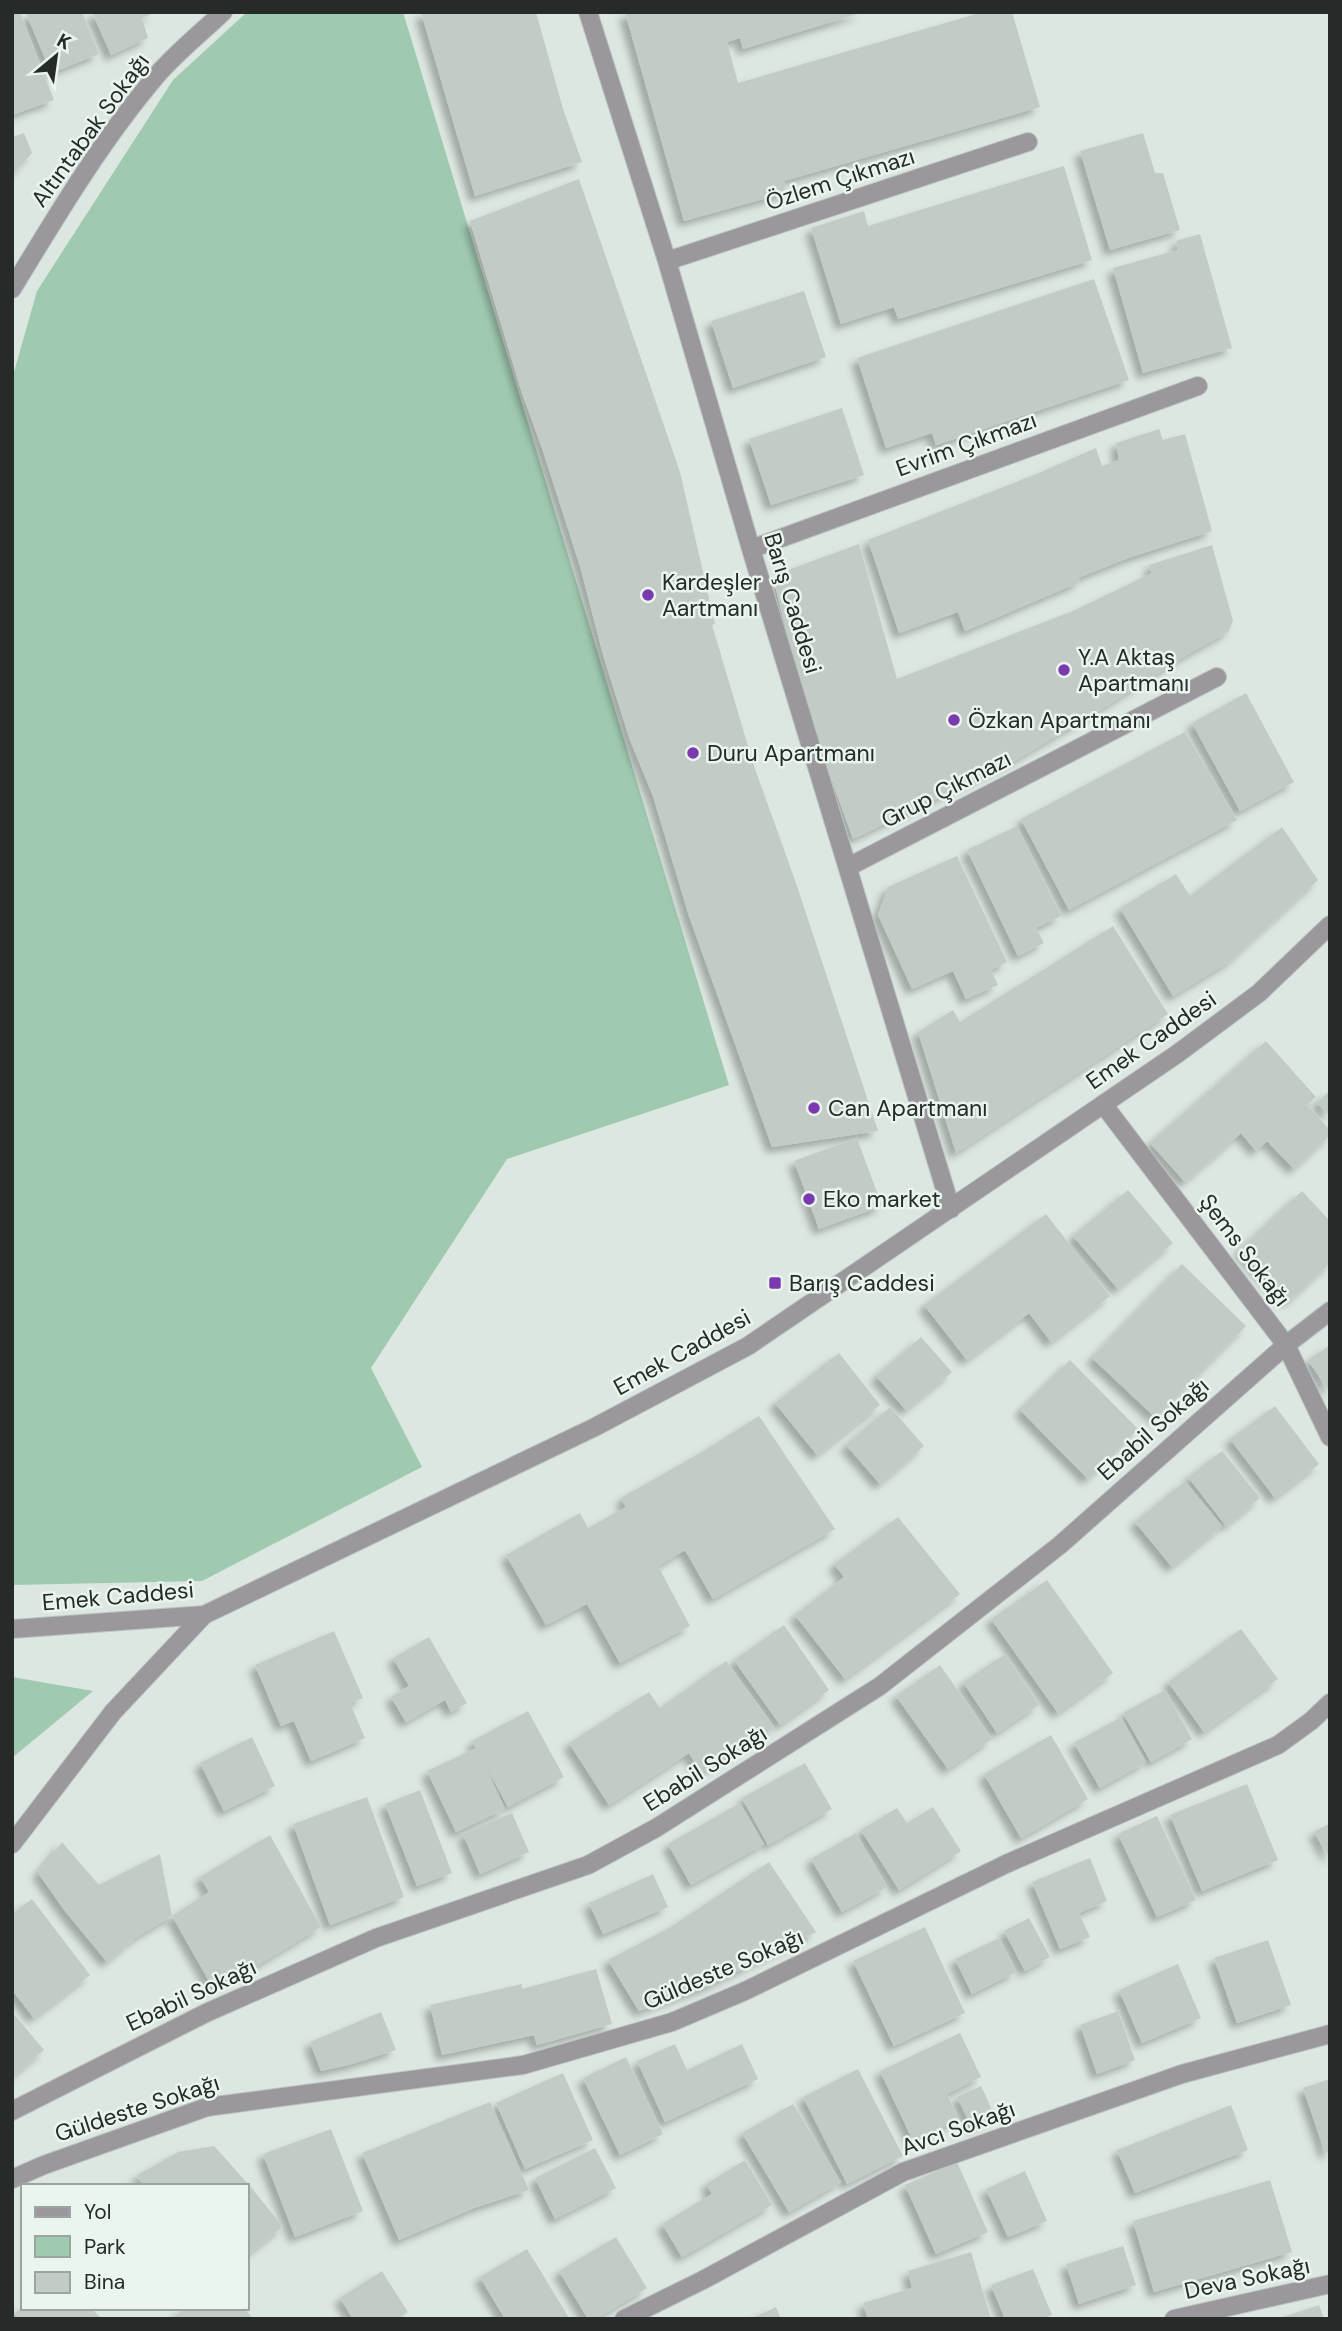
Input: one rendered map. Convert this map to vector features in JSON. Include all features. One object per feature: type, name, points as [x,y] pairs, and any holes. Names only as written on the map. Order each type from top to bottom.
[{"type":"street","name":"Altıntabak Sokağı","points":[[12,289],[76,184],[142,94],[172,60],[223,12]]},
{"type":"street","name":"Barış Caddesi","points":[[588,12],[667,261],[751,549],[951,1209]]},
{"type":"street","name":"Özlem Çıkmazı","points":[[667,261],[1028,142]]},
{"type":"street","name":"Evrim Çıkmazı","points":[[751,549],[1198,386]]},
{"type":"street","name":"Grup Çıkmazı","points":[[848,867],[1217,677]]},
{"type":"street","name":"Emek Caddesi","points":[[12,1629],[204,1615],[595,1427],[748,1346],[1177,1054],[1259,993],[1330,925]]},
{"type":"street","name":"Şems Sokağı","points":[[1103,1104],[1286,1345],[1330,1437]]},
{"type":"street","name":"Ebabil Sokağı","points":[[12,2111],[206,2013],[364,1943],[588,1865],[656,1828],[880,1686],[1060,1545],[1286,1345],[1330,1311]]},
{"type":"street","points":[[12,1844],[113,1712],[204,1615]]},
{"type":"street","name":"Güldeste Sokağı","points":[[12,2179],[207,2107],[523,2065],[672,2022],[745,1991],[1006,1864],[1278,1745],[1330,1703]]},
{"type":"street","name":"Avcı Sokağı","points":[[624,2319],[704,2280],[903,2172],[1182,2074],[1330,2034]]},
{"type":"street","name":"Deva Sokağı","points":[[1174,2319],[1330,2284]]},
{"type":"green space","points":[[247,12],[403,12],[729,1085],[507,1159],[371,1368],[422,1467],[202,1581],[12,1585],[12,379],[37,291],[173,80]]},
{"type":"green space","points":[[12,1677],[93,1691],[12,1758]]},
{"type":"building","points":[[20,12],[54,100],[12,115],[12,13]]},
{"type":"building","points":[[82,12],[99,54],[51,73],[26,13]]},
{"type":"building","points":[[92,12],[156,12],[142,18],[148,38],[111,55]]},
{"type":"building","points":[[421,12],[536,12],[563,109],[582,162],[475,196]]},
{"type":"building","points":[[625,12],[864,12],[743,49],[740,38],[727,42],[738,83],[983,12],[1012,12],[1040,107],[784,181],[785,193],[684,221]]},
{"type":"building","points":[[24,133],[32,153],[12,175],[12,137]]},
{"type":"building","points":[[1143,133],[1155,173],[1163,173],[1180,230],[1110,250],[1080,151]]},
{"type":"building","points":[[1064,166],[1092,260],[898,319],[894,307],[841,324],[811,228],[864,211],[868,226]]},
{"type":"building","points":[[579,179],[680,472],[715,624],[712,625],[754,766],[796,883],[878,1131],[772,1147],[689,916],[653,796],[630,740],[604,658],[580,566],[522,393],[470,221]]},
{"type":"building","points":[[1200,234],[1232,348],[1143,373],[1113,268],[1178,250],[1176,241]]},
{"type":"building","points":[[1094,279],[1129,380],[936,445],[932,433],[886,448],[857,358]]},
{"type":"building","points":[[804,291],[826,357],[733,388],[711,321]]},
{"type":"building","points":[[842,408],[864,475],[771,505],[749,439]]},
{"type":"building","points":[[1159,429],[1163,440],[1185,434],[1212,531],[1128,558],[1078,578],[1080,582],[965,631],[958,612],[899,633],[868,540],[1096,448],[1102,466],[1119,460],[1116,443]]},
{"type":"building","points":[[859,544],[897,679],[1073,611],[1152,573],[1149,565],[1212,545],[1233,621],[1228,632],[1014,761],[853,839],[805,705],[775,585],[788,570]]},
{"type":"building","points":[[1246,693],[1294,782],[1240,811],[1192,723]]},
{"type":"building","points":[[1185,732],[1237,820],[1069,910],[1021,819]]},
{"type":"building","points":[[1017,826],[1061,916],[1036,928],[1044,943],[1018,956],[967,850]]},
{"type":"building","points":[[1282,827],[1318,880],[1229,962],[1173,996],[1120,908],[1176,874],[1190,896]]},
{"type":"building","points":[[957,856],[1007,962],[991,970],[998,985],[966,999],[953,971],[912,989],[878,915],[888,887]]},
{"type":"building","points":[[1113,926],[1168,1014],[956,1153],[918,1032],[953,1010],[960,1022]]},
{"type":"building","points":[[1266,1041],[1316,1097],[1307,1105],[1330,1130],[1330,1135],[1294,1169],[1267,1141],[1256,1151],[1241,1133],[1185,1182],[1150,1143]]},
{"type":"building","points":[[1330,1090],[1330,1116],[1317,1103]]},
{"type":"building","points":[[857,1138],[882,1206],[819,1229],[794,1161]]},
{"type":"building","points":[[1128,1190],[1173,1243],[1118,1289],[1073,1236]]},
{"type":"building","points":[[1302,1191],[1330,1221],[1330,1263],[1288,1302],[1239,1250]]},
{"type":"building","points":[[1046,1214],[1110,1296],[1051,1342],[1029,1313],[967,1360],[924,1305]]},
{"type":"building","points":[[1182,1264],[1246,1326],[1156,1418],[1092,1358]]},
{"type":"building","points":[[921,1337],[952,1372],[906,1410],[876,1376]]},
{"type":"building","points":[[1330,1345],[1330,1393],[1308,1360]]},
{"type":"building","points":[[839,1353],[880,1405],[817,1455],[775,1403]]},
{"type":"building","points":[[1070,1360],[1138,1429],[1088,1479],[1020,1410]]},
{"type":"building","points":[[1275,1406],[1319,1464],[1275,1498],[1230,1439]]},
{"type":"building","points":[[890,1407],[924,1446],[880,1484],[846,1445]]},
{"type":"building","points":[[759,1416],[835,1529],[713,1599],[685,1550],[658,1566],[690,1626],[620,1663],[587,1604],[546,1625],[506,1555],[580,1513],[588,1528],[626,1507],[621,1498]]},
{"type":"building","points":[[1222,1451],[1260,1498],[1226,1526],[1188,1477]]},
{"type":"building","points":[[1185,1481],[1222,1526],[1172,1567],[1135,1522]]},
{"type":"building","points":[[898,1517],[960,1594],[845,1679],[795,1615],[844,1577],[834,1564]]},
{"type":"building","points":[[1047,1580],[1113,1673],[1058,1713],[991,1619]]},
{"type":"building","points":[[784,1625],[829,1690],[780,1725],[734,1660]]},
{"type":"building","points":[[1241,1629],[1278,1679],[1204,1732],[1168,1682]]},
{"type":"building","points":[[334,1631],[363,1698],[350,1703],[365,1738],[311,1761],[294,1721],[281,1726],[255,1665]]},
{"type":"building","points":[[429,1637],[467,1703],[451,1712],[445,1700],[406,1722],[391,1697],[409,1686],[393,1658]]},
{"type":"building","points":[[1005,1654],[1039,1705],[997,1733],[963,1682]]},
{"type":"building","points":[[726,1661],[775,1728],[701,1773],[689,1753],[609,1805],[569,1743],[649,1692],[660,1708]]},
{"type":"building","points":[[940,1665],[992,1739],[948,1769],[896,1696]]},
{"type":"building","points":[[1165,1690],[1192,1739],[1151,1762],[1123,1713]]},
{"type":"building","points":[[528,1711],[564,1777],[508,1807],[483,1761],[505,1809],[456,1832],[427,1771],[476,1748],[472,1741]]},
{"type":"building","points":[[1121,1717],[1146,1762],[1100,1788],[1074,1743]]},
{"type":"building","points":[[1051,1735],[1088,1799],[1021,1838],[984,1774]]},
{"type":"building","points":[[252,1737],[275,1786],[224,1811],[200,1763]]},
{"type":"building","points":[[805,1763],[832,1809],[768,1845],[742,1798]]},
{"type":"building","points":[[1247,1784],[1278,1860],[1202,1891],[1170,1815]]},
{"type":"building","points":[[420,1790],[452,1873],[417,1886],[385,1804]]},
{"type":"building","points":[[367,1797],[404,1897],[330,1925],[293,1824]]},
{"type":"building","points":[[740,1803],[764,1844],[691,1885],[668,1844]]},
{"type":"building","points":[[933,1807],[961,1851],[899,1890],[861,1830],[897,1808],[907,1823]]},
{"type":"building","points":[[512,1813],[529,1852],[480,1874],[463,1834]]},
{"type":"building","points":[[1157,1816],[1196,1900],[1157,1917],[1118,1834]]},
{"type":"building","points":[[1330,1823],[1330,1859],[1314,1832]]},
{"type":"building","points":[[856,1833],[887,1887],[842,1912],[811,1859]]},
{"type":"building","points":[[270,1835],[321,1927],[253,1968],[213,1988],[172,1916],[209,1892],[200,1877]]},
{"type":"building","points":[[62,1842],[99,1885],[160,1854],[172,1916],[135,1938],[107,1962],[38,1873]]},
{"type":"building","points":[[1090,1858],[1107,1901],[1079,1913],[1090,1937],[1060,1949],[1032,1882]]},
{"type":"building","points":[[769,1862],[816,1932],[708,1986],[639,2011],[608,1960],[669,1928]]},
{"type":"building","points":[[653,1874],[668,1907],[603,1934],[589,1903]]},
{"type":"building","points":[[32,1899],[90,1975],[34,2018],[12,1990],[12,1914]]},
{"type":"building","points":[[1029,1918],[1050,1957],[1025,1971],[1004,1931]]},
{"type":"building","points":[[925,1927],[965,2013],[894,2046],[853,1961]]},
{"type":"building","points":[[999,1938],[1016,1972],[972,1994],[955,1959]]},
{"type":"building","points":[[1268,1940],[1291,2005],[1237,2023],[1214,1958]]},
{"type":"building","points":[[1178,1964],[1201,2018],[1142,2043],[1119,1990]]},
{"type":"building","points":[[596,1969],[612,2024],[537,2045],[534,2035],[442,2055],[430,2005],[522,1984],[522,1989]]},
{"type":"building","points":[[1118,2011],[1135,2060],[1097,2074],[1080,2025]]},
{"type":"building","points":[[12,2012],[44,2050],[12,2077]]},
{"type":"building","points":[[381,2012],[396,2050],[321,2071],[310,2042]]},
{"type":"building","points":[[960,2033],[981,2077],[947,2094],[959,2119],[913,2141],[880,2071]]},
{"type":"building","points":[[675,2044],[687,2070],[742,2044],[758,2079],[665,2122],[637,2061]]},
{"type":"building","points":[[626,2057],[663,2134],[620,2155],[583,2078]]},
{"type":"building","points":[[858,2069],[903,2156],[847,2184],[803,2097]]},
{"type":"building","points":[[563,2073],[593,2140],[525,2169],[496,2103]]},
{"type":"building","points":[[1330,2079],[1330,2152],[1325,2153],[1303,2088]]},
{"type":"building","points":[[981,2086],[995,2116],[972,2128],[957,2097]]},
{"type":"building","points":[[490,2102],[529,2190],[474,2208],[399,2240],[362,2153]]},
{"type":"building","points":[[793,2104],[841,2182],[789,2212],[742,2133]]},
{"type":"building","points":[[1231,2105],[1248,2150],[1135,2193],[1117,2150]]},
{"type":"building","points":[[331,2129],[363,2211],[295,2237],[263,2154]]},
{"type":"building","points":[[214,2146],[250,2186],[283,2227],[248,2254],[248,2184],[143,2184],[136,2176],[178,2152]]},
{"type":"building","points":[[595,2148],[616,2188],[555,2219],[535,2178]]},
{"type":"building","points":[[745,2160],[772,2205],[682,2257],[662,2224],[712,2194],[706,2184]]},
{"type":"building","points":[[957,2162],[988,2232],[936,2254],[905,2185]]},
{"type":"building","points":[[1025,2171],[1047,2221],[1008,2237],[986,2189]]},
{"type":"building","points":[[1270,2180],[1292,2252],[1154,2292],[1133,2221]]},
{"type":"building","points":[[616,2237],[647,2288],[596,2319],[588,2319],[559,2271]]},
{"type":"building","points":[[1123,2246],[1136,2285],[1079,2304],[1066,2264]]},
{"type":"building","points":[[527,2249],[568,2316],[564,2319],[505,2319],[480,2277]]},
{"type":"building","points":[[971,2252],[991,2319],[868,2319],[863,2303],[912,2288],[908,2271]]},
{"type":"building","points":[[1033,2269],[1052,2315],[1041,2319],[1005,2319],[991,2285]]},
{"type":"building","points":[[382,2271],[408,2312],[398,2319],[353,2319],[340,2298]]},
{"type":"building","points":[[1319,2305],[1324,2319],[1280,2319],[1280,2318]]},
{"type":"building","points":[[21,2307],[21,2310],[93,2310],[102,2319],[20,2319],[15,2314]]},
{"type":"building","points":[[776,2307],[781,2319],[750,2319]]},
{"type":"building","points":[[182,2310],[246,2310],[251,2316],[248,2319],[172,2319]]},
{"type":"place","name":"Kardeşler Aartmanı","points":[[648,595]]},
{"type":"place","name":"Y.A Aktaş Apartmanı","points":[[1064,670]]},
{"type":"place","name":"Özkan Apartmanı","points":[[954,720]]},
{"type":"place","name":"Duru Apartmanı","points":[[693,753]]},
{"type":"place","name":"Can Apartmanı","points":[[814,1108]]},
{"type":"place","name":"Eko market","points":[[809,1199]]},
{"type":"place","name":"Barış Caddesi","points":[[775,1283]]}]
